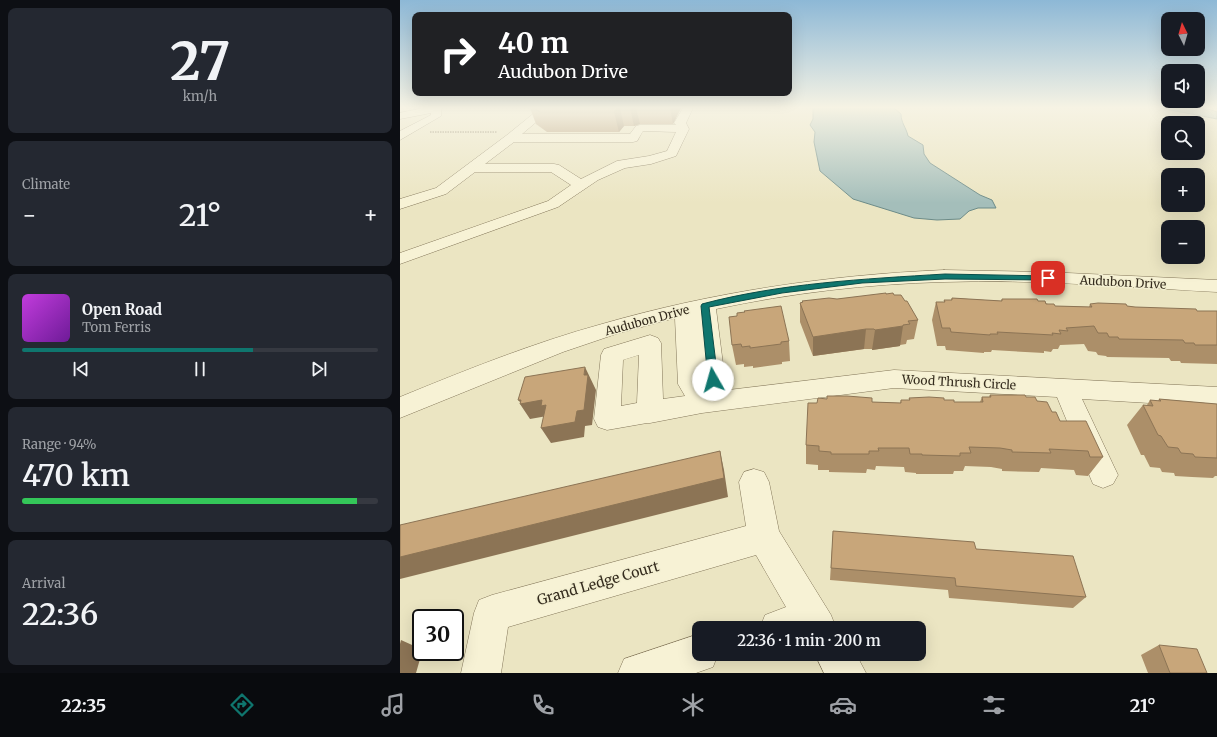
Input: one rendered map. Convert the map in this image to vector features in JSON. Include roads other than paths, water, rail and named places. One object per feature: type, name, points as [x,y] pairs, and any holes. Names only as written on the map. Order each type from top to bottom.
[{"type":"street","points":[[400,204],[441,191],[508,139]]},
{"type":"street","points":[[400,259],[552,204],[593,177],[622,164],[651,160],[672,153],[678,139]]},
{"type":"street","points":[[472,168],[554,168],[581,185]]},
{"type":"street","points":[[400,193],[436,193]]},
{"type":"street","name":"Audubon Drive","points":[[400,408],[470,378],[551,348],[607,330],[695,307],[822,285],[945,276],[1048,278],[1217,286]]},
{"type":"street","points":[[695,307],[690,384],[702,403]]},
{"type":"street","name":"Wood Thrush Circle","points":[[650,413],[650,343],[612,355],[606,419],[650,413],[702,403],[894,379],[1217,397]]},
{"type":"street","points":[[1065,388],[1103,475]]},
{"type":"street","points":[[754,482],[764,537],[813,621]]},
{"type":"street","name":"Grand Ledge Court","points":[[481,673],[492,613],[764,537]]},
{"type":"street","points":[[638,673],[692,655]]},
{"type":"street","points":[[838,661],[846,673]]},
{"type":"water","points":[[814,139],[914,139],[923,145],[924,154],[930,163],[980,195],[992,200],[996,208],[978,208],[969,211],[960,219],[937,220],[914,218],[853,199],[820,171]]}]
